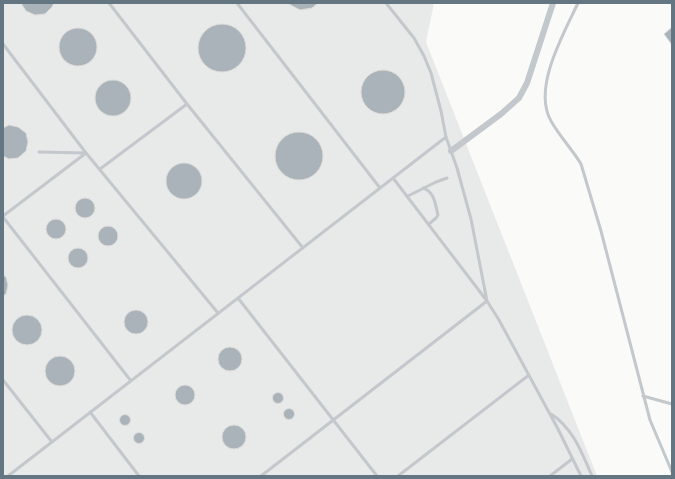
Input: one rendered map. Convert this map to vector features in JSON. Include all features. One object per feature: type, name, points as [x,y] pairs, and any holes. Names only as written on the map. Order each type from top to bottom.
[{"type":"street","points":[[451,151],[502,114],[519,98],[527,83],[553,3]]},
{"type":"lane","points":[[109,3],[187,104],[303,248]]},
{"type":"lane","points":[[237,3],[380,188]]},
{"type":"lane","points":[[386,3],[414,38],[431,73],[446,137],[471,219],[487,301]]},
{"type":"lane","points":[[578,3],[556,49],[550,67],[545,97],[546,109],[550,120],[581,164],[650,420],[672,472]]},
{"type":"lane","points":[[3,44],[86,153],[218,313]]},
{"type":"lane","points":[[100,169],[187,104]]},
{"type":"lane","points":[[8,476],[446,137]]},
{"type":"lane","points":[[39,152],[86,153]]},
{"type":"lane","points":[[86,153],[3,217],[131,381]]},
{"type":"lane","points":[[393,178],[487,301],[499,320],[549,413],[580,476]]},
{"type":"lane","points":[[408,196],[447,178]]},
{"type":"lane","points":[[423,188],[432,193],[438,214],[429,224]]},
{"type":"lane","points":[[238,298],[377,476]]},
{"type":"lane","points":[[261,476],[487,301]]},
{"type":"lane","points":[[398,476],[529,376]]},
{"type":"lane","points":[[3,380],[52,442]]},
{"type":"lane","points":[[643,396],[672,404]]},
{"type":"lane","points":[[90,412],[139,476]]},
{"type":"lane","points":[[549,413],[559,419],[577,443],[592,476]]},
{"type":"lane","points":[[550,476],[572,459]]},
{"type":"shaded area","points":[[3,3],[434,3],[426,42],[597,476],[3,476]]},
{"type":"building","points":[[21,3],[54,3],[45,14],[35,15],[26,11]]},
{"type":"building","points":[[287,3],[318,3],[312,8],[300,10]]},
{"type":"building","points":[[217,24],[227,24],[239,31],[246,43],[246,53],[239,65],[227,72],[217,72],[209,68],[202,61],[198,53],[198,43],[202,35],[209,28]]},
{"type":"building","points":[[78,28],[88,31],[94,37],[97,47],[94,57],[88,63],[78,66],[68,63],[62,57],[59,47],[62,37],[68,31]]},
{"type":"building","points":[[671,28],[672,29],[672,45],[664,34]]},
{"type":"building","points":[[379,70],[387,70],[399,76],[405,88],[405,96],[399,108],[387,114],[379,114],[367,108],[361,96],[361,88],[367,76]]},
{"type":"building","points":[[113,80],[126,85],[131,98],[126,111],[113,116],[100,111],[95,98],[100,85]]},
{"type":"building","points":[[9,125],[18,127],[26,133],[28,142],[26,151],[18,158],[9,159],[3,156],[3,128]]},
{"type":"building","points":[[294,132],[304,132],[316,139],[323,151],[323,161],[316,173],[304,180],[294,180],[286,176],[279,169],[275,161],[275,151],[279,143],[286,136]]},
{"type":"building","points":[[184,163],[197,168],[202,181],[197,194],[184,199],[171,194],[166,181],[171,168]]},
{"type":"building","points":[[81,198],[89,198],[95,204],[95,212],[89,218],[81,218],[75,212],[75,204]]},
{"type":"building","points":[[52,219],[60,219],[66,225],[66,233],[60,239],[52,239],[46,233],[46,225]]},
{"type":"building","points":[[104,226],[112,226],[118,232],[118,240],[112,246],[104,246],[98,240],[98,232]]},
{"type":"building","points":[[74,248],[82,248],[88,254],[88,262],[82,268],[74,268],[68,262],[68,254]]},
{"type":"building","points":[[3,275],[6,277],[8,285],[6,294],[3,296]]},
{"type":"building","points":[[136,310],[141,311],[147,317],[147,327],[141,333],[136,334],[131,333],[125,327],[124,322],[125,317],[131,311]]},
{"type":"building","points":[[27,315],[33,316],[41,324],[41,336],[33,344],[27,345],[21,344],[13,336],[12,330],[13,324],[21,316]]},
{"type":"building","points":[[230,347],[239,350],[242,359],[239,368],[230,371],[221,368],[218,359],[221,350]]},
{"type":"building","points":[[60,356],[66,357],[74,365],[74,377],[66,385],[60,386],[54,385],[46,377],[45,371],[46,365],[54,357]]},
{"type":"building","points":[[185,385],[192,388],[195,395],[192,402],[185,405],[178,402],[175,395],[178,388]]},
{"type":"building","points":[[276,393],[280,393],[282,394],[282,402],[276,403],[273,400],[273,396]]},
{"type":"building","points":[[287,409],[291,409],[293,410],[293,418],[287,419],[284,416],[284,412]]},
{"type":"building","points":[[123,415],[127,415],[129,416],[129,424],[123,425],[120,422],[120,418]]},
{"type":"building","points":[[234,425],[243,428],[246,437],[243,446],[234,449],[225,446],[222,437],[225,428]]},
{"type":"building","points":[[137,433],[141,433],[143,434],[143,442],[137,443],[134,440],[134,436]]}]
